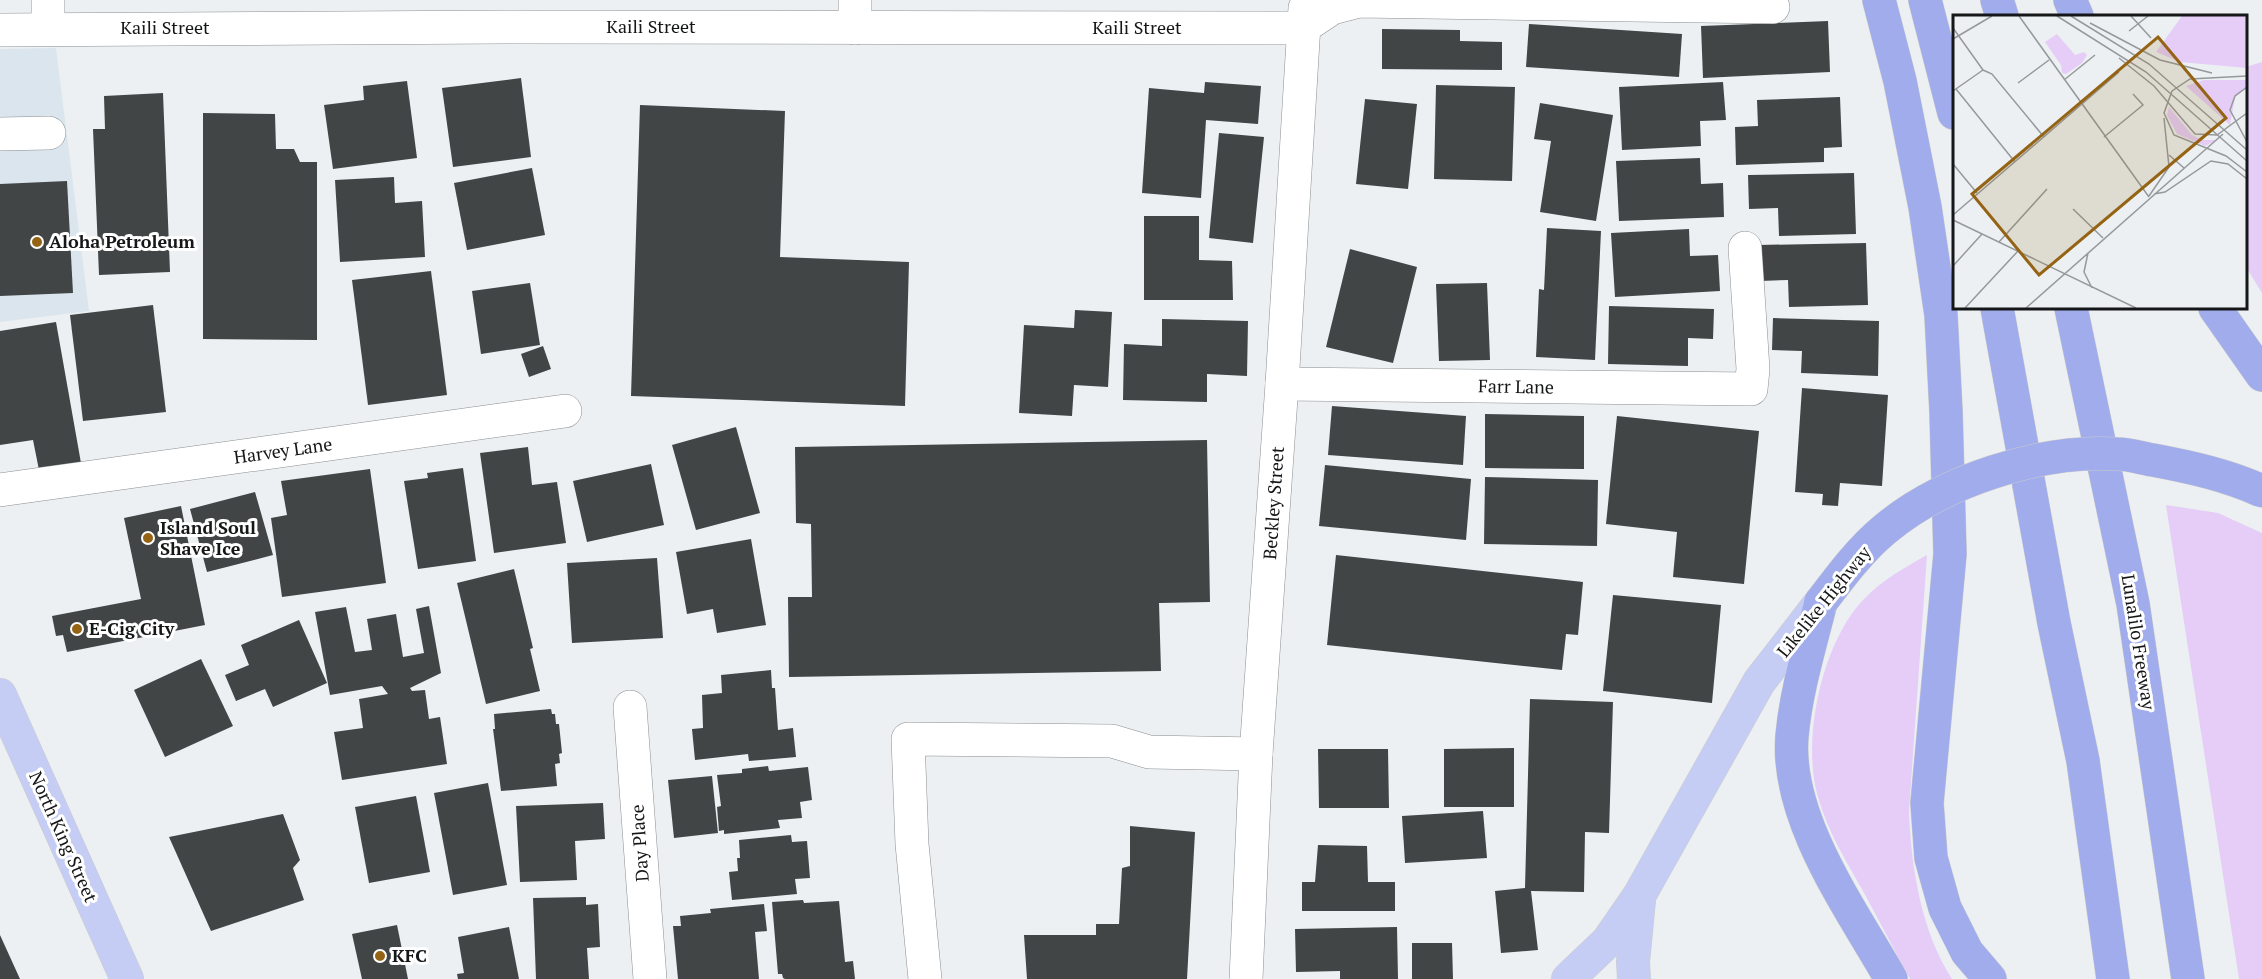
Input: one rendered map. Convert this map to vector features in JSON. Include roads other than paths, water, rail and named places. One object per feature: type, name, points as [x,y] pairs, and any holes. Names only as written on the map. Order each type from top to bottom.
[{"type":"highway","points":[[1879,0],[1900,81],[1924,207],[1941,315],[1950,554],[1927,803],[1931,858],[1945,908],[1967,952],[1990,979]]},
{"type":"highway","points":[[1925,0],[1953,109]]},
{"type":"highway","points":[[1997,0],[2002,15]]},
{"type":"highway","points":[[2070,0],[2077,15]]},
{"type":"highway","points":[[1997,309],[2054,624],[2083,761],[2113,979]]},
{"type":"highway","name":"Lunalilo Freeway","points":[[2071,309],[2133,604],[2188,979]]},
{"type":"highway","points":[[2216,309],[2262,375]]},
{"type":"highway","name":"Likelike Highway","points":[[1821,602],[1847,568],[1884,530],[1917,508],[1955,487],[1995,472],[2038,460],[2076,455],[2118,454],[2236,479],[2262,491]]},
{"type":"highway","points":[[1821,602],[1799,689],[1792,738],[1795,786],[1806,822],[1823,859],[1891,979]]},
{"type":"main road","name":"Likelike Highway","points":[[1568,979],[1608,941],[1639,896],[1759,682],[1821,602]]},
{"type":"main road","name":"North King Street","points":[[0,695],[127,979]]},
{"type":"main road","points":[[1634,979],[1633,962],[1639,896]]},
{"type":"street","points":[[1304,14],[1359,2],[1773,7]]},
{"type":"street","name":"Kaili Street","points":[[0,30],[48,14],[1304,14]]},
{"type":"street","name":"Beckley Street","points":[[1246,979],[1256,754],[1282,384],[1304,14]]},
{"type":"street","points":[[0,134],[49,133]]},
{"type":"street","name":"Farr Lane","points":[[1282,384],[1751,389],[1753,369],[1744,248]]},
{"type":"street","name":"Harvey Lane","points":[[0,490],[566,411]]},
{"type":"street","name":"Day Place","points":[[630,707],[650,979]]},
{"type":"street","points":[[925,979],[912,844],[908,739],[1112,741],[1149,752],[1256,754]]},
{"type":"place","name":"Aloha Petroleum","points":[[37,242]]},
{"type":"place","name":"Island Soul Shave Ice","points":[[148,538]]},
{"type":"place","name":"E-Cig City","points":[[77,629]]},
{"type":"place","name":"KFC","points":[[380,956]]}]
